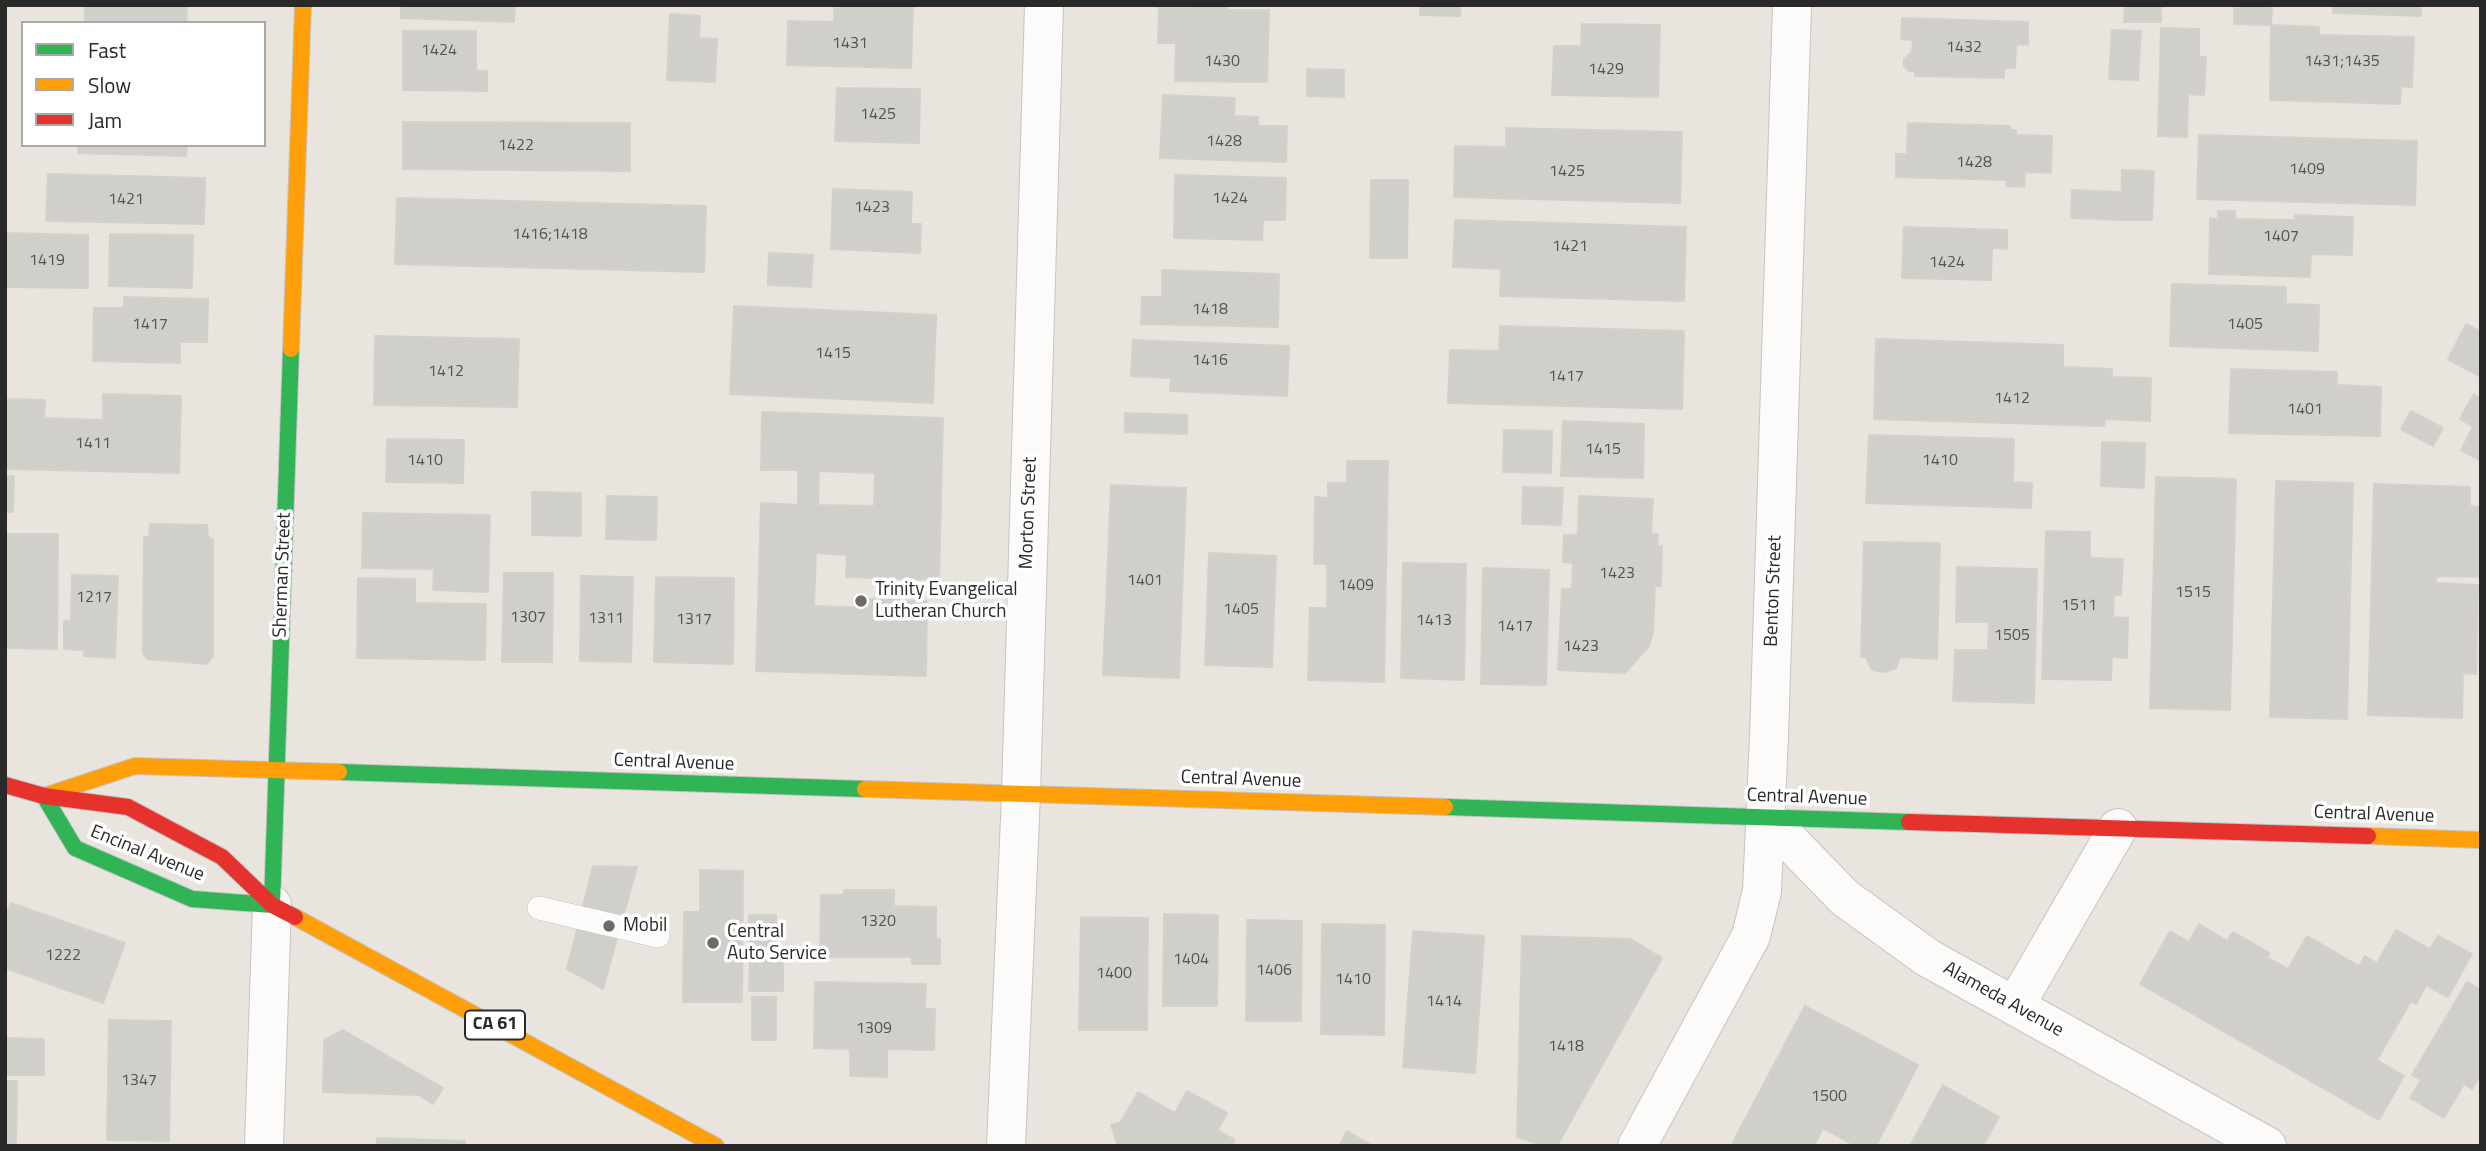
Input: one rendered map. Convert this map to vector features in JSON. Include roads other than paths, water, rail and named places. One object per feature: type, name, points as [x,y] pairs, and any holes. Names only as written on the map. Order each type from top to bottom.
[{"type":"street","name":"Sherman Street","points":[[264,1146],[303,5]]},
{"type":"street","name":"Morton Street","points":[[1006,1146],[1021,794],[1044,5]]},
{"type":"street","name":"Benton Street","points":[[1637,1146],[1751,936],[1762,891],[1792,5]]},
{"type":"street","name":"Central Avenue","points":[[44,796],[135,766],[2118,828],[2476,831]]},
{"type":"street","name":"CA 61","points":[[5,785],[44,796]]},
{"type":"street","name":"Encinal Avenue","points":[[44,796],[75,848],[192,899],[272,905]]},
{"type":"street","name":"Encinal Avenue","points":[[44,796],[128,807],[222,857],[272,905],[716,1146]]},
{"type":"street","name":"Alameda Avenue","points":[[1766,817],[1845,898],[1928,958],[2267,1146]]},
{"type":"street","points":[[2015,1006],[2118,828]]},
{"type":"lane","points":[[540,908],[658,936]]},
{"type":"place","name":"Trinity Evangelical Lutheran Church","points":[[861,601]]},
{"type":"place","name":"Mobil","points":[[609,926]]},
{"type":"place","name":"Central Auto Service","points":[[713,943]]}]
